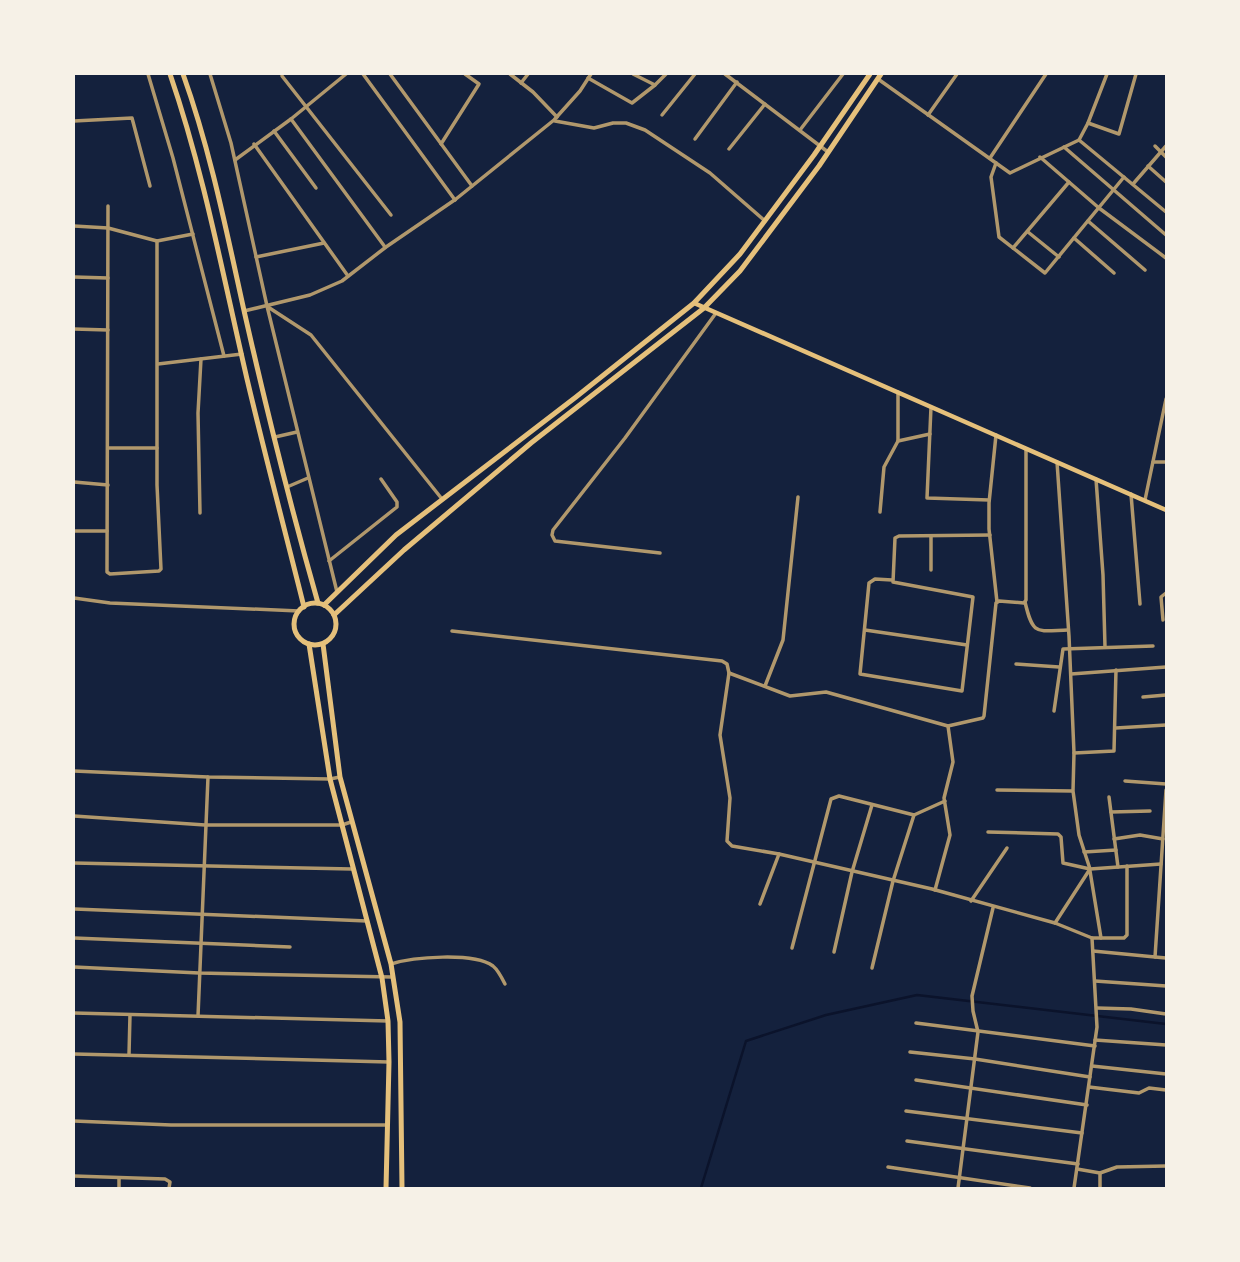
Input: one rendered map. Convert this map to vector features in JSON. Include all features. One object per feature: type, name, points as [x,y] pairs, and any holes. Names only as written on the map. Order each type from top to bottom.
[{"type":"main road","points":[[170,74],[190,130],[206,195],[301,609],[294,624],[295,631],[309,644],[323,644],[336,629],[334,615],[321,604],[285,487],[206,145],[183,74]]},
{"type":"main road","points":[[301,609],[321,604],[338,594],[396,535],[694,303],[740,254],[870,74]]},
{"type":"main road","points":[[334,615],[404,550],[531,443],[704,308],[740,271],[828,152],[879,76]]},
{"type":"main road","points":[[694,303],[1167,510]]},
{"type":"main road","points":[[309,644],[330,779],[382,978],[388,1021],[389,1062],[386,1188]]},
{"type":"main road","points":[[323,644],[340,777],[390,964],[400,1022],[402,1188]]},
{"type":"street","points":[[148,74],[224,356]]},
{"type":"street","points":[[210,74],[234,160],[308,478],[338,594]]},
{"type":"street","points":[[234,160],[291,119],[346,74]]},
{"type":"street","points":[[363,74],[455,200]]},
{"type":"street","points":[[390,74],[472,186]]},
{"type":"street","points":[[441,144],[479,84],[465,74]]},
{"type":"street","points":[[510,74],[555,119],[594,128],[613,123],[645,130],[710,173],[765,221]]},
{"type":"street","points":[[521,83],[528,74]]},
{"type":"street","points":[[633,74],[655,85]]},
{"type":"street","points":[[244,311],[310,295],[348,276],[455,200],[555,119],[590,76],[632,103],[666,74]]},
{"type":"street","points":[[662,116],[695,74]]},
{"type":"street","points":[[725,74],[828,152]]},
{"type":"street","points":[[800,130],[843,74]]},
{"type":"street","points":[[928,115],[957,74]]},
{"type":"street","points":[[990,158],[1046,74]]},
{"type":"street","points":[[879,76],[928,115],[1010,173],[1079,139],[1107,74]]},
{"type":"street","points":[[1088,123],[1119,134],[1136,74]]},
{"type":"street","points":[[282,76],[391,215]]},
{"type":"street","points":[[695,139],[737,82]]},
{"type":"street","points":[[729,149],[765,104]]},
{"type":"street","points":[[74,121],[132,118],[150,186]]},
{"type":"street","points":[[291,119],[386,247]]},
{"type":"street","points":[[274,131],[316,187]]},
{"type":"street","points":[[1079,139],[1167,212]]},
{"type":"street","points":[[254,144],[348,276]]},
{"type":"street","points":[[1155,146],[1167,156]]},
{"type":"street","points":[[1132,184],[1167,146]]},
{"type":"street","points":[[1064,147],[1167,235]]},
{"type":"street","points":[[1041,157],[1099,208],[1167,258]]},
{"type":"street","points":[[996,163],[991,177],[998,233],[1001,239],[1045,273],[1124,177]]},
{"type":"street","points":[[1148,166],[1167,182]]},
{"type":"street","points":[[1013,248],[1069,182]]},
{"type":"street","points":[[108,206],[108,573],[161,571],[157,447],[157,241]]},
{"type":"street","points":[[1088,221],[1145,270]]},
{"type":"street","points":[[74,226],[108,228],[157,241],[192,234]]},
{"type":"street","points":[[1027,231],[1059,257]]},
{"type":"street","points":[[1074,239],[1114,273]]},
{"type":"street","points":[[256,257],[324,243]]},
{"type":"street","points":[[74,278],[108,278]]},
{"type":"street","points":[[267,306],[311,335],[442,499]]},
{"type":"street","points":[[660,553],[555,541],[552,535],[716,313]]},
{"type":"street","points":[[74,329],[108,330]]},
{"type":"street","points":[[158,364],[242,354]]},
{"type":"street","points":[[200,513],[198,413],[201,359]]},
{"type":"street","points":[[880,512],[884,467],[898,441],[898,392]]},
{"type":"street","points":[[1145,500],[1167,399]]},
{"type":"street","points":[[931,407],[927,498],[989,500]]},
{"type":"street","points":[[273,437],[297,432]]},
{"type":"street","points":[[898,441],[930,434]]},
{"type":"street","points":[[729,673],[790,696],[827,692],[948,726],[984,716],[997,602],[989,500],[996,435]]},
{"type":"street","points":[[108,448],[157,447]]},
{"type":"street","points":[[1026,448],[1025,602],[1030,623],[1038,630],[1068,630]]},
{"type":"street","points":[[1057,462],[1069,648],[1073,791],[1084,852],[1090,869],[1101,938]]},
{"type":"street","points":[[1153,462],[1167,462]]},
{"type":"street","points":[[285,487],[308,478]]},
{"type":"street","points":[[329,561],[397,507],[397,502],[381,479]]},
{"type":"street","points":[[1096,479],[1105,647]]},
{"type":"street","points":[[74,482],[108,485]]},
{"type":"street","points":[[1131,494],[1140,604]]},
{"type":"street","points":[[765,686],[783,640],[798,496]]},
{"type":"street","points":[[74,531],[107,531]]},
{"type":"street","points":[[892,580],[895,538],[899,536],[990,536]]},
{"type":"street","points":[[930,536],[931,570]]},
{"type":"street","points":[[892,580],[895,583],[973,597],[964,690],[960,692],[862,676],[860,670],[869,581],[892,580]]},
{"type":"street","points":[[1163,620],[1161,597],[1167,593]]},
{"type":"street","points":[[74,597],[110,603],[301,609]]},
{"type":"street","points":[[997,602],[1025,602]]},
{"type":"street","points":[[866,630],[968,645]]},
{"type":"street","points":[[452,631],[727,664],[729,673],[720,735],[730,798],[727,841],[732,846],[779,854],[935,890],[1055,923],[1091,938],[1124,939],[1127,935],[1127,866]]},
{"type":"street","points":[[1054,711],[1061,650],[1153,646]]},
{"type":"street","points":[[1016,664],[1059,667]]},
{"type":"street","points":[[1070,674],[1167,667]]},
{"type":"street","points":[[1074,753],[1114,751],[1116,670]]},
{"type":"street","points":[[1143,697],[1167,695]]},
{"type":"street","points":[[1116,728],[1167,725]]},
{"type":"street","points":[[935,890],[950,835],[944,801],[953,765],[948,726]]},
{"type":"street","points":[[74,771],[208,777],[340,777]]},
{"type":"street","points":[[198,1016],[208,777]]},
{"type":"street","points":[[1125,781],[1167,784]]},
{"type":"street","points":[[997,790],[1073,791]]},
{"type":"street","points":[[1155,957],[1167,790]]},
{"type":"street","points":[[792,948],[831,799],[839,796],[914,815],[944,801]]},
{"type":"street","points":[[1109,797],[1118,867]]},
{"type":"street","points":[[834,952],[852,872],[873,804]]},
{"type":"street","points":[[1111,812],[1150,811]]},
{"type":"street","points":[[872,968],[893,881],[914,815]]},
{"type":"street","points":[[74,816],[205,825],[342,825],[351,822]]},
{"type":"street","points":[[988,832],[1058,834],[1063,863],[1090,869],[1161,864]]},
{"type":"street","points":[[1114,839],[1140,835],[1163,839]]},
{"type":"street","points":[[971,901],[1007,848]]},
{"type":"street","points":[[1084,852],[1116,849]]},
{"type":"street","points":[[760,904],[779,854]]},
{"type":"street","points":[[74,863],[355,869]]},
{"type":"street","points":[[1055,923],[1090,869]]},
{"type":"street","points":[[1160,881],[1167,881]]},
{"type":"street","points":[[958,1188],[978,1032],[972,1011],[972,996],[993,907]]},
{"type":"street","points":[[75,909],[369,922]]},
{"type":"street","points":[[74,938],[290,947]]},
{"type":"street","points":[[1074,1188],[1097,1027],[1091,938]]},
{"type":"street","points":[[1093,951],[1167,958]]},
{"type":"street","points":[[390,964],[406,959],[480,960],[495,967],[505,984]]},
{"type":"street","points":[[74,967],[392,978]]},
{"type":"street","points":[[1095,981],[1167,986]]},
{"type":"street","points":[[1097,1008],[1167,1014]]},
{"type":"street","points":[[74,1013],[388,1021]]},
{"type":"street","points":[[129,1055],[131,1014]]},
{"type":"street","points":[[916,1023],[1095,1046]]},
{"type":"street","points":[[1095,1040],[1167,1045]]},
{"type":"street","points":[[910,1052],[1090,1077]]},
{"type":"street","points":[[74,1054],[389,1062]]},
{"type":"street","points":[[1091,1066],[1167,1074]]},
{"type":"street","points":[[916,1080],[1087,1105]]},
{"type":"street","points":[[1089,1087],[1139,1093],[1149,1088],[1167,1090]]},
{"type":"street","points":[[906,1111],[1082,1133]]},
{"type":"street","points":[[74,1121],[171,1125],[389,1125]]},
{"type":"street","points":[[907,1141],[964,1147],[1101,1173],[1117,1167],[1167,1166]]},
{"type":"street","points":[[888,1167],[1030,1188]]},
{"type":"street","points":[[1100,1188],[1101,1173]]},
{"type":"street","points":[[74,1176],[168,1180],[169,1188]]},
{"type":"street","points":[[119,1178],[119,1188]]},
{"type":"waterway","points":[[701,1188],[746,1041],[826,1015],[917,995],[1166,1024]]}]
